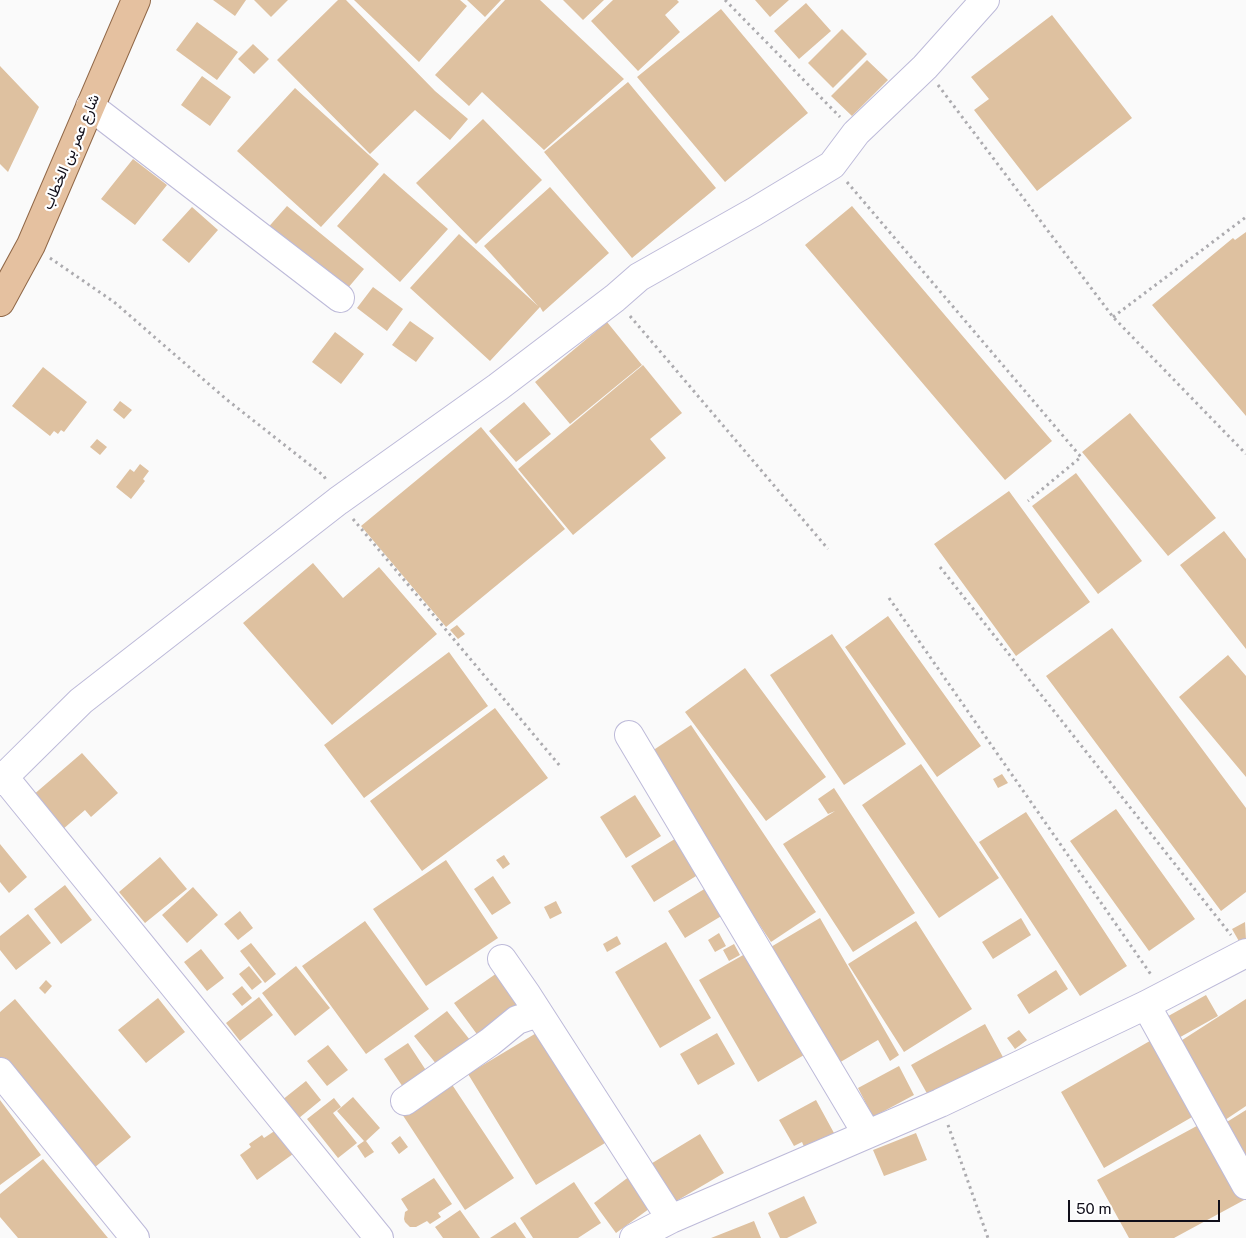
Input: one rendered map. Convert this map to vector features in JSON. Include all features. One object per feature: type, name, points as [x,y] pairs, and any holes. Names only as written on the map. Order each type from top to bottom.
[{"type":"main road","name":"شارع عمر بن الخطاب","points":[[0,302],[31,245],[136,0]]},
{"type":"street","points":[[379,1238],[2,779],[81,701],[338,501],[498,387],[616,298],[639,277],[754,212],[832,165],[856,133],[925,67],[985,0]]},
{"type":"street","points":[[90,106],[340,298]]},
{"type":"street","points":[[629,735],[867,1134]]},
{"type":"street","points":[[634,1238],[671,1219],[940,1103],[1156,1000],[1246,953]]},
{"type":"street","points":[[502,959],[671,1219]]},
{"type":"street","points":[[1156,1000],[1246,1185]]},
{"type":"street","points":[[405,1101],[490,1042],[517,1020],[538,1013]]},
{"type":"street","points":[[0,1072],[135,1238]]},
{"type":"path","points":[[725,0],[856,133]]},
{"type":"path","points":[[925,67],[1113,316],[1246,454]]},
{"type":"path","points":[[832,165],[1081,457],[1028,501]]},
{"type":"path","points":[[1113,316],[1246,217]]},
{"type":"path","points":[[616,298],[828,549]]},
{"type":"path","points":[[940,567],[1246,953]]},
{"type":"path","points":[[889,598],[1156,1000]]},
{"type":"path","points":[[940,1103],[988,1238]]},
{"type":"building","points":[[213,0],[246,0],[235,16]]},
{"type":"building","points":[[254,0],[288,0],[271,17]]},
{"type":"building","points":[[338,0],[346,0],[435,91],[468,119],[450,140],[415,110],[370,154],[277,60]]},
{"type":"building","points":[[354,0],[460,0],[467,6],[419,62]]},
{"type":"building","points":[[467,0],[501,0],[485,17]]},
{"type":"building","points":[[505,0],[540,0],[624,79],[544,150],[482,92],[469,106],[435,75]]},
{"type":"building","points":[[563,0],[604,0],[583,20]]},
{"type":"building","points":[[613,0],[677,0],[679,2],[665,15],[680,32],[638,71],[591,21]]},
{"type":"building","points":[[755,0],[789,0],[770,17]]},
{"type":"building","points":[[806,3],[831,31],[799,59],[774,31]]},
{"type":"building","points":[[721,9],[808,113],[725,182],[637,77]]},
{"type":"building","points":[[1052,15],[1132,118],[1037,191],[974,110],[989,99],[971,77]]},
{"type":"building","points":[[197,22],[238,52],[217,80],[176,50]]},
{"type":"building","points":[[842,29],[867,54],[833,88],[808,63]]},
{"type":"building","points":[[253,44],[269,59],[254,74],[238,59]]},
{"type":"building","points":[[867,60],[888,80],[852,116],[831,96]]},
{"type":"building","points":[[0,66],[39,107],[8,172],[0,164]]},
{"type":"building","points":[[202,76],[231,97],[210,126],[181,105]]},
{"type":"building","points":[[628,82],[716,188],[632,258],[544,152]]},
{"type":"building","points":[[295,88],[379,164],[321,227],[237,151]]},
{"type":"building","points":[[483,119],[542,180],[476,244],[416,183]]},
{"type":"building","points":[[133,159],[167,185],[135,225],[101,199]]},
{"type":"building","points":[[384,173],[448,229],[400,282],[337,226]]},
{"type":"building","points":[[550,187],[609,253],[543,312],[540,307],[490,361],[410,288],[459,234],[538,306],[484,246]]},
{"type":"building","points":[[287,206],[364,269],[342,295],[265,231]]},
{"type":"building","points":[[852,206],[1052,441],[1005,480],[805,245]]},
{"type":"building","points":[[192,207],[218,230],[189,263],[162,240]]},
{"type":"building","points":[[1246,232],[1246,416],[1152,305],[1233,238],[1235,240]]},
{"type":"building","points":[[373,287],[403,309],[387,331],[357,308]]},
{"type":"building","points":[[410,321],[434,338],[416,362],[392,345]]},
{"type":"building","points":[[607,322],[642,365],[570,424],[535,382]]},
{"type":"building","points":[[335,332],[364,354],[341,384],[312,362]]},
{"type":"building","points":[[643,365],[682,413],[650,439],[666,458],[573,535],[518,469]]},
{"type":"building","points":[[43,367],[87,402],[64,432],[61,430],[58,434],[54,431],[50,436],[12,406]]},
{"type":"building","points":[[120,401],[132,410],[124,419],[113,410]]},
{"type":"building","points":[[524,402],[551,434],[516,462],[489,431]]},
{"type":"building","points":[[1130,413],[1216,518],[1168,556],[1082,452]]},
{"type":"building","points":[[481,427],[565,529],[446,627],[361,526]]},
{"type":"building","points":[[97,439],[107,447],[100,455],[90,447]]},
{"type":"building","points":[[140,464],[149,471],[143,479],[145,481],[131,499],[116,487],[130,469],[134,472]]},
{"type":"building","points":[[1076,473],[1142,561],[1098,594],[1032,506]]},
{"type":"building","points":[[1009,491],[1090,602],[1016,656],[934,544]]},
{"type":"building","points":[[1224,531],[1246,559],[1246,649],[1180,565]]},
{"type":"building","points":[[313,563],[343,598],[379,567],[437,634],[332,725],[243,623]]},
{"type":"building","points":[[888,616],[981,746],[937,777],[845,647]]},
{"type":"building","points":[[457,625],[465,634],[458,639],[450,630]]},
{"type":"building","points":[[1112,628],[1246,808],[1246,892],[1221,911],[1046,676]]},
{"type":"building","points":[[832,634],[906,744],[844,785],[770,675]]},
{"type":"building","points":[[449,652],[488,706],[364,798],[324,745]]},
{"type":"building","points":[[1228,655],[1246,676],[1246,777],[1179,697]]},
{"type":"building","points":[[745,668],[826,777],[766,821],[685,712]]},
{"type":"building","points":[[495,708],[548,778],[422,871],[370,801]]},
{"type":"building","points":[[691,725],[816,912],[771,942],[646,755]]},
{"type":"building","points":[[82,753],[118,793],[91,817],[85,810],[62,830],[32,796]]},
{"type":"building","points":[[921,764],[999,878],[939,918],[862,805]]},
{"type":"building","points":[[1002,774],[1008,783],[998,788],[993,779]]},
{"type":"building","points":[[834,788],[915,913],[853,952],[783,844],[835,811],[828,814],[818,799]]},
{"type":"building","points":[[635,795],[661,836],[626,858],[600,817]]},
{"type":"building","points":[[1116,809],[1195,919],[1149,951],[1070,841]]},
{"type":"building","points":[[1026,812],[1127,966],[1080,996],[979,842]]},
{"type":"building","points":[[678,837],[701,873],[654,902],[631,866]]},
{"type":"building","points":[[0,844],[27,877],[9,893],[0,882]]},
{"type":"building","points":[[504,855],[510,864],[503,869],[496,860]]},
{"type":"building","points":[[160,857],[187,889],[145,923],[119,892]]},
{"type":"building","points":[[446,860],[498,938],[426,986],[373,909]]},
{"type":"building","points":[[493,876],[511,903],[492,915],[474,889]]},
{"type":"building","points":[[65,885],[92,920],[61,944],[34,909]]},
{"type":"building","points":[[711,885],[728,912],[685,938],[668,911]]},
{"type":"building","points":[[193,887],[218,915],[187,943],[162,915]]},
{"type":"building","points":[[556,901],[562,913],[550,919],[544,907]]},
{"type":"building","points":[[240,911],[253,928],[238,940],[224,924]]},
{"type":"building","points":[[28,914],[51,943],[16,970],[0,950],[0,936]]},
{"type":"building","points":[[820,918],[899,1055],[890,1061],[878,1040],[832,1067],[764,951]]},
{"type":"building","points":[[1021,918],[1031,935],[993,959],[982,942]]},
{"type":"building","points":[[365,921],[429,1009],[366,1054],[302,966]]},
{"type":"building","points":[[916,921],[972,1009],[904,1052],[848,964]]},
{"type":"building","points":[[1245,922],[1246,940],[1240,943],[1232,929]]},
{"type":"building","points":[[719,933],[726,946],[715,952],[708,940]]},
{"type":"building","points":[[617,936],[621,944],[607,952],[603,944]]},
{"type":"building","points":[[666,942],[711,1018],[660,1048],[615,972]]},
{"type":"building","points":[[251,943],[276,974],[265,983],[240,951]]},
{"type":"building","points":[[734,944],[740,955],[729,961],[723,950]]},
{"type":"building","points":[[201,949],[224,978],[207,991],[184,962]]},
{"type":"building","points":[[745,954],[804,1055],[758,1082],[699,980]]},
{"type":"building","points":[[249,966],[262,982],[252,990],[239,974]]},
{"type":"building","points":[[296,966],[330,1008],[295,1036],[262,993]]},
{"type":"building","points":[[1056,970],[1068,989],[1029,1014],[1017,995]]},
{"type":"building","points":[[497,973],[522,1007],[479,1037],[454,1003]]},
{"type":"building","points":[[46,980],[52,986],[45,994],[39,988]]},
{"type":"building","points":[[242,986],[252,998],[242,1006],[232,994]]},
{"type":"building","points":[[1206,995],[1218,1016],[1175,1040],[1163,1019]]},
{"type":"building","points":[[259,997],[273,1015],[240,1041],[226,1023]]},
{"type":"building","points":[[158,998],[185,1032],[146,1063],[118,1030]]},
{"type":"building","points":[[15,999],[131,1137],[88,1173],[0,1067],[0,1012]]},
{"type":"building","points":[[1246,999],[1246,1106],[1225,1120],[1176,1044]]},
{"type":"building","points":[[447,1011],[470,1040],[437,1065],[414,1036]]},
{"type":"building","points":[[985,1024],[1004,1059],[929,1097],[911,1065]]},
{"type":"building","points":[[1019,1030],[1027,1040],[1015,1049],[1007,1038]]},
{"type":"building","points":[[538,1032],[605,1143],[536,1185],[468,1074]]},
{"type":"building","points":[[717,1033],[735,1064],[698,1085],[680,1054]]},
{"type":"building","points":[[1155,1038],[1199,1113],[1104,1168],[1061,1092]]},
{"type":"building","points":[[408,1043],[431,1078],[407,1093],[384,1059]]},
{"type":"building","points":[[328,1045],[348,1070],[327,1086],[307,1061]]},
{"type":"building","points":[[899,1066],[914,1095],[873,1117],[858,1088]]},
{"type":"building","points":[[306,1081],[321,1100],[288,1127],[272,1108]]},
{"type":"building","points":[[451,1083],[514,1178],[465,1210],[402,1114]]},
{"type":"building","points":[[353,1097],[380,1128],[366,1141],[374,1152],[365,1158],[357,1146],[364,1141],[337,1111]]},
{"type":"building","points":[[334,1098],[341,1107],[333,1113],[357,1143],[338,1158],[307,1119]]},
{"type":"building","points":[[0,1100],[41,1155],[0,1185]]},
{"type":"building","points":[[816,1100],[834,1133],[805,1149],[802,1142],[794,1146],[779,1120]]},
{"type":"building","points":[[1246,1110],[1246,1163],[1222,1125]]},
{"type":"building","points":[[1206,1121],[1246,1194],[1246,1199],[1174,1238],[1129,1238],[1097,1180]]},
{"type":"building","points":[[276,1130],[293,1154],[257,1180],[240,1155],[251,1147],[249,1144],[262,1135],[264,1138]]},
{"type":"building","points":[[916,1133],[927,1160],[884,1176],[873,1150]]},
{"type":"building","points":[[700,1134],[724,1173],[673,1203],[649,1165]]},
{"type":"building","points":[[400,1136],[408,1147],[399,1154],[391,1143]]},
{"type":"building","points":[[43,1159],[108,1238],[18,1238],[0,1217],[0,1194]]},
{"type":"building","points":[[630,1176],[653,1206],[616,1233],[594,1203]]},
{"type":"building","points":[[434,1178],[452,1204],[438,1213],[441,1217],[430,1224],[427,1221],[416,1227],[410,1227],[404,1219],[405,1212],[408,1210],[401,1199]]},
{"type":"building","points":[[574,1182],[601,1223],[578,1238],[533,1238],[520,1218]]},
{"type":"building","points":[[804,1196],[817,1223],[787,1238],[780,1238],[768,1213]]},
{"type":"building","points":[[460,1210],[480,1238],[443,1238],[435,1227]]},
{"type":"building","points":[[754,1221],[761,1238],[711,1238]]},
{"type":"building","points":[[515,1222],[526,1238],[490,1238]]}]
